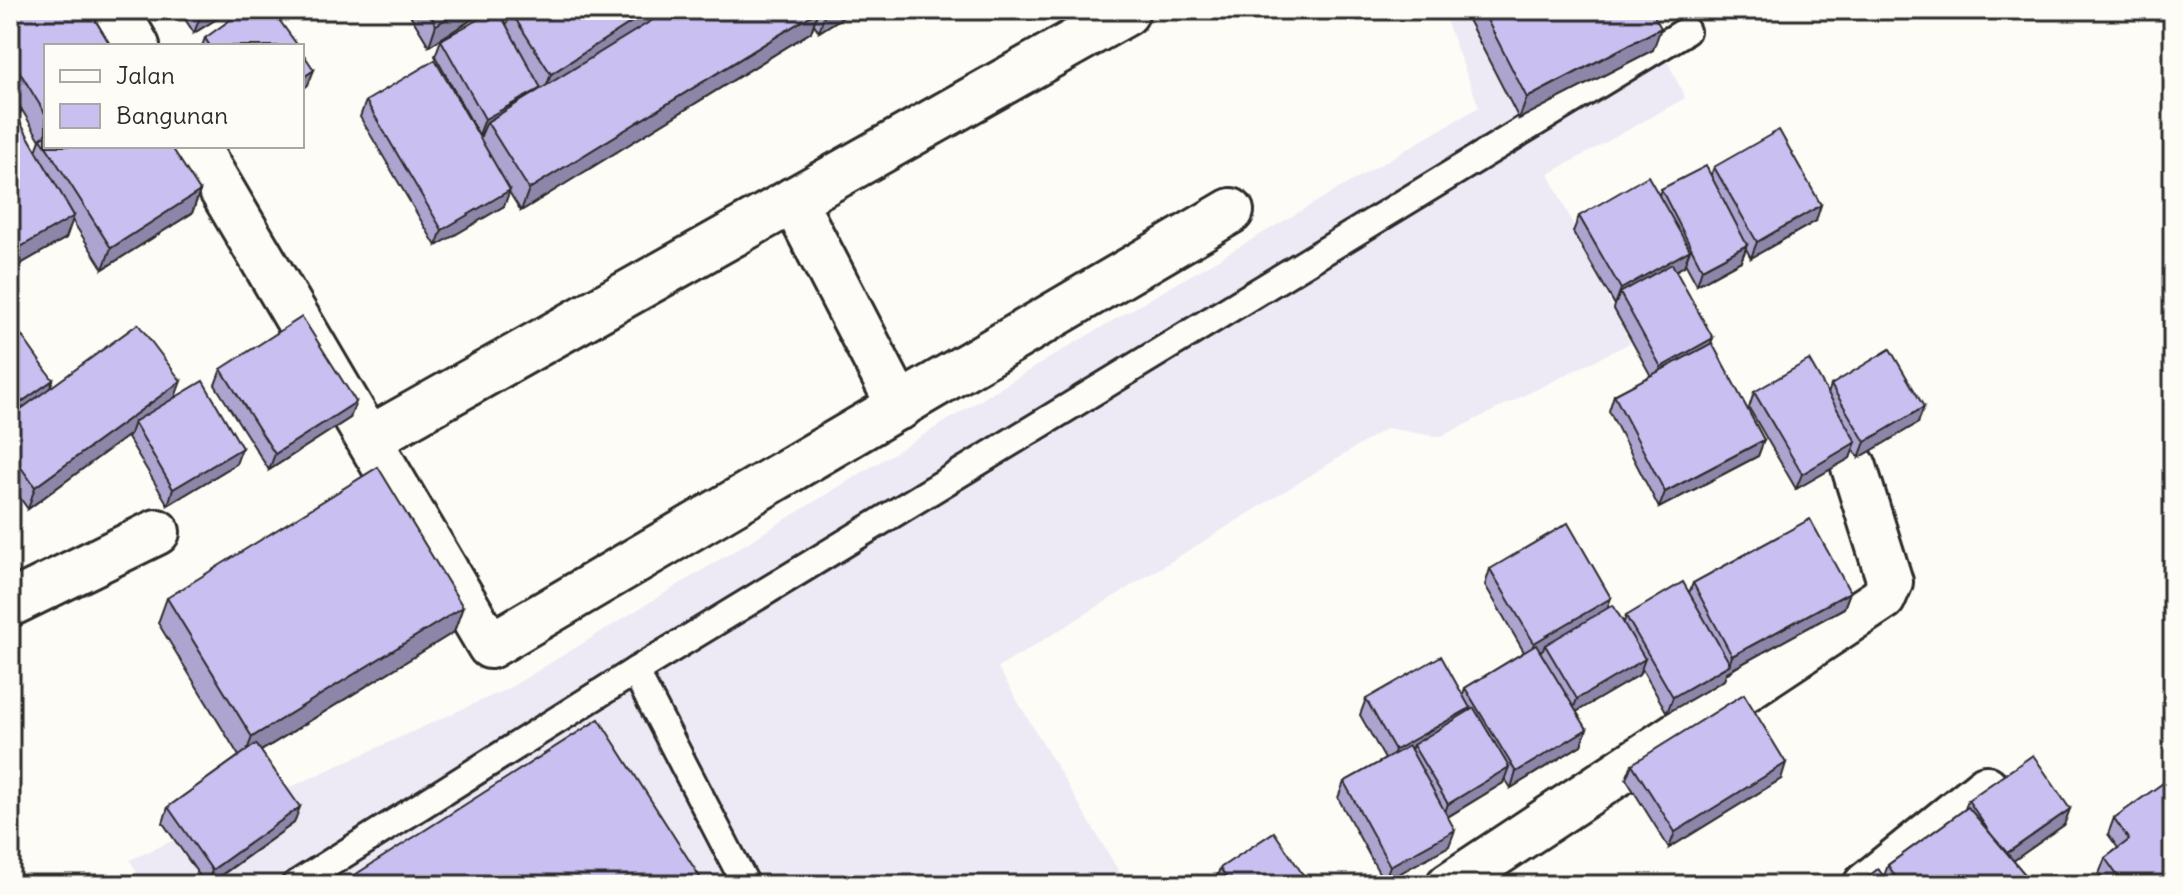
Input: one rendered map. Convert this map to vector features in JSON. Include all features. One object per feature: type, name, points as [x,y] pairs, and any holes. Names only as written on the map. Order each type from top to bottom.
[{"type":"street","points":[[116,10],[136,44]]},
{"type":"street","points":[[369,439],[1126,13]]},
{"type":"street","points":[[197,148],[490,646],[1231,211]]},
{"type":"street","points":[[793,200],[900,407]]},
{"type":"street","points":[[1449,885],[1883,598],[1890,582],[1854,467]]},
{"type":"street","points":[[10,604],[157,532]]},
{"type":"street","points":[[1866,885],[1986,788]]},
{"type":"lane","points":[[295,885],[635,671],[1686,31]]},
{"type":"lane","points":[[635,671],[746,885]]},
{"type":"shaded area","points":[[1442,10],[1643,10],[1685,98],[1549,174],[1630,343],[1440,437],[1387,428],[998,668],[1127,885],[143,885],[130,860],[511,687],[1066,348],[1479,107]]},
{"type":"building","points":[[10,10],[89,10],[110,44],[44,44],[44,112],[10,56]]},
{"type":"building","points":[[244,10],[272,10],[297,44],[209,44],[205,38]]},
{"type":"building","points":[[428,10],[460,10],[436,25]]},
{"type":"building","points":[[498,10],[541,88],[485,119],[441,40]]},
{"type":"building","points":[[650,10],[551,74],[511,12]]},
{"type":"building","points":[[669,10],[818,11],[529,189],[487,122]]},
{"type":"building","points":[[821,10],[835,10],[824,16]]},
{"type":"building","points":[[1482,10],[1651,10],[1661,28],[1527,98]]},
{"type":"building","points":[[304,55],[314,70],[304,77]]},
{"type":"building","points":[[435,60],[510,190],[442,230],[366,101]]},
{"type":"building","points":[[10,95],[21,111],[16,115],[14,112],[10,115]]},
{"type":"building","points":[[14,112],[74,216],[10,253],[10,115]]},
{"type":"building","points":[[1779,130],[1821,205],[1757,242],[1714,167]]},
{"type":"building","points":[[47,148],[172,148],[200,191],[111,248]]},
{"type":"building","points":[[1706,166],[1747,245],[1702,269],[1661,189]]},
{"type":"building","points":[[1648,176],[1690,250],[1621,289],[1579,216]]},
{"type":"building","points":[[1672,264],[1713,338],[1661,367],[1620,293]]},
{"type":"building","points":[[302,317],[356,402],[275,454],[221,369]]},
{"type":"building","points":[[10,319],[53,380],[10,410]]},
{"type":"building","points":[[138,324],[181,381],[35,487],[10,452],[10,417]]},
{"type":"building","points":[[1712,343],[1764,440],[1665,492],[1614,395]]},
{"type":"building","points":[[1890,349],[1924,407],[1865,442],[1831,385]]},
{"type":"building","points":[[1809,360],[1856,442],[1802,474],[1754,392]]},
{"type":"building","points":[[203,381],[242,448],[173,489],[134,422]]},
{"type":"building","points":[[378,467],[463,607],[252,737],[167,598]]},
{"type":"building","points":[[1810,519],[1850,592],[1732,656],[1693,583]]},
{"type":"building","points":[[1568,523],[1611,598],[1534,643],[1490,569]]},
{"type":"building","points":[[1683,582],[1730,664],[1673,697],[1626,616]]},
{"type":"building","points":[[1613,605],[1645,659],[1577,699],[1545,645]]},
{"type":"building","points":[[1536,645],[1587,729],[1516,772],[1465,688]]},
{"type":"building","points":[[1441,656],[1470,708],[1395,750],[1366,699]]},
{"type":"building","points":[[1744,694],[1786,763],[1675,832],[1632,764]]},
{"type":"building","points":[[1474,708],[1509,767],[1448,804],[1413,745]]},
{"type":"building","points":[[599,719],[705,885],[339,885]]},
{"type":"building","points":[[256,744],[300,807],[212,870],[168,807]]},
{"type":"building","points":[[1409,746],[1455,830],[1390,866],[1344,782]]},
{"type":"building","points":[[2033,755],[2070,809],[2007,853],[1968,800]]},
{"type":"building","points":[[2173,776],[2173,885],[2166,879],[2158,885],[2124,885],[2105,858],[2129,840],[2114,818]]},
{"type":"building","points":[[1968,807],[2034,885],[1857,885],[1878,869],[1890,884],[1897,879],[1888,865]]},
{"type":"building","points":[[1274,832],[1310,885],[1231,885],[1220,868]]}]
